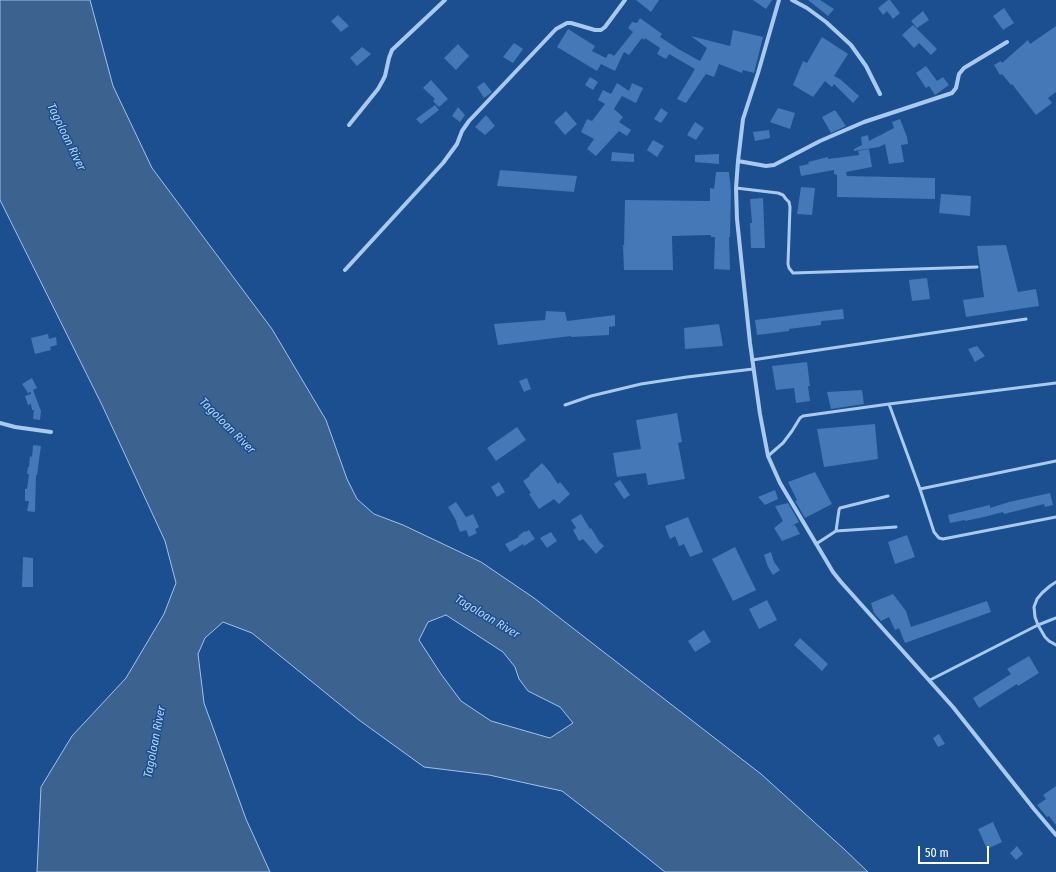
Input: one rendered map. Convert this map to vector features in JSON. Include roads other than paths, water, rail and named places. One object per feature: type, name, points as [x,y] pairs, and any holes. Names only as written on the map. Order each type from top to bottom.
[{"type":"street","points":[[349,125],[378,89],[385,76],[392,50],[444,0]]},
{"type":"street","points":[[345,270],[443,163],[457,144],[462,131],[469,121],[556,29],[567,23],[571,23],[595,30],[601,30],[605,27],[625,0]]},
{"type":"street","points":[[779,0],[743,119],[736,188],[737,219],[753,369],[768,456],[780,483],[833,572],[953,707],[1056,835]]},
{"type":"street","points":[[792,0],[808,8],[851,45],[866,66],[880,94]]},
{"type":"street","points":[[738,161],[766,166],[774,165],[820,141],[864,122],[952,93],[956,88],[961,70],[1006,42]]},
{"type":"street","points":[[0,423],[51,432]]},
{"type":"lane","points":[[736,188],[778,193],[783,195],[789,202],[788,264],[789,268],[794,273],[977,267]]},
{"type":"lane","points":[[752,360],[1026,319]]},
{"type":"lane","points":[[565,405],[591,396],[641,384],[674,378],[753,369]]},
{"type":"lane","points":[[768,456],[783,443],[800,418],[803,416],[1056,383]]},
{"type":"lane","points":[[889,404],[934,532],[939,538],[943,539],[1056,518]]},
{"type":"lane","points":[[920,489],[1056,461]]},
{"type":"lane","points":[[836,531],[840,508],[888,496]]},
{"type":"lane","points":[[816,544],[836,531],[896,527]]},
{"type":"lane","points":[[1056,582],[1042,593],[1037,599],[1034,607],[1038,625],[1045,637],[1056,645]]},
{"type":"lane","points":[[930,680],[1038,625],[1056,618]]},
{"type":"water","name":"Tagoloan River","points":[[0,0],[90,0],[113,86],[152,168],[272,329],[326,420],[347,479],[357,499],[374,514],[403,525],[481,562],[534,598],[761,774],[868,872],[665,872],[562,791],[489,775],[424,767],[359,720],[252,633],[223,622],[205,638],[198,654],[204,703],[246,819],[270,872],[37,872],[41,787],[72,736],[126,678],[164,614],[176,583],[165,541],[102,405],[0,200]],"holes":[[[446,615],[503,652],[515,667],[519,679],[528,691],[560,707],[573,723],[550,738],[491,721],[461,701],[419,640],[428,622]]]}]
